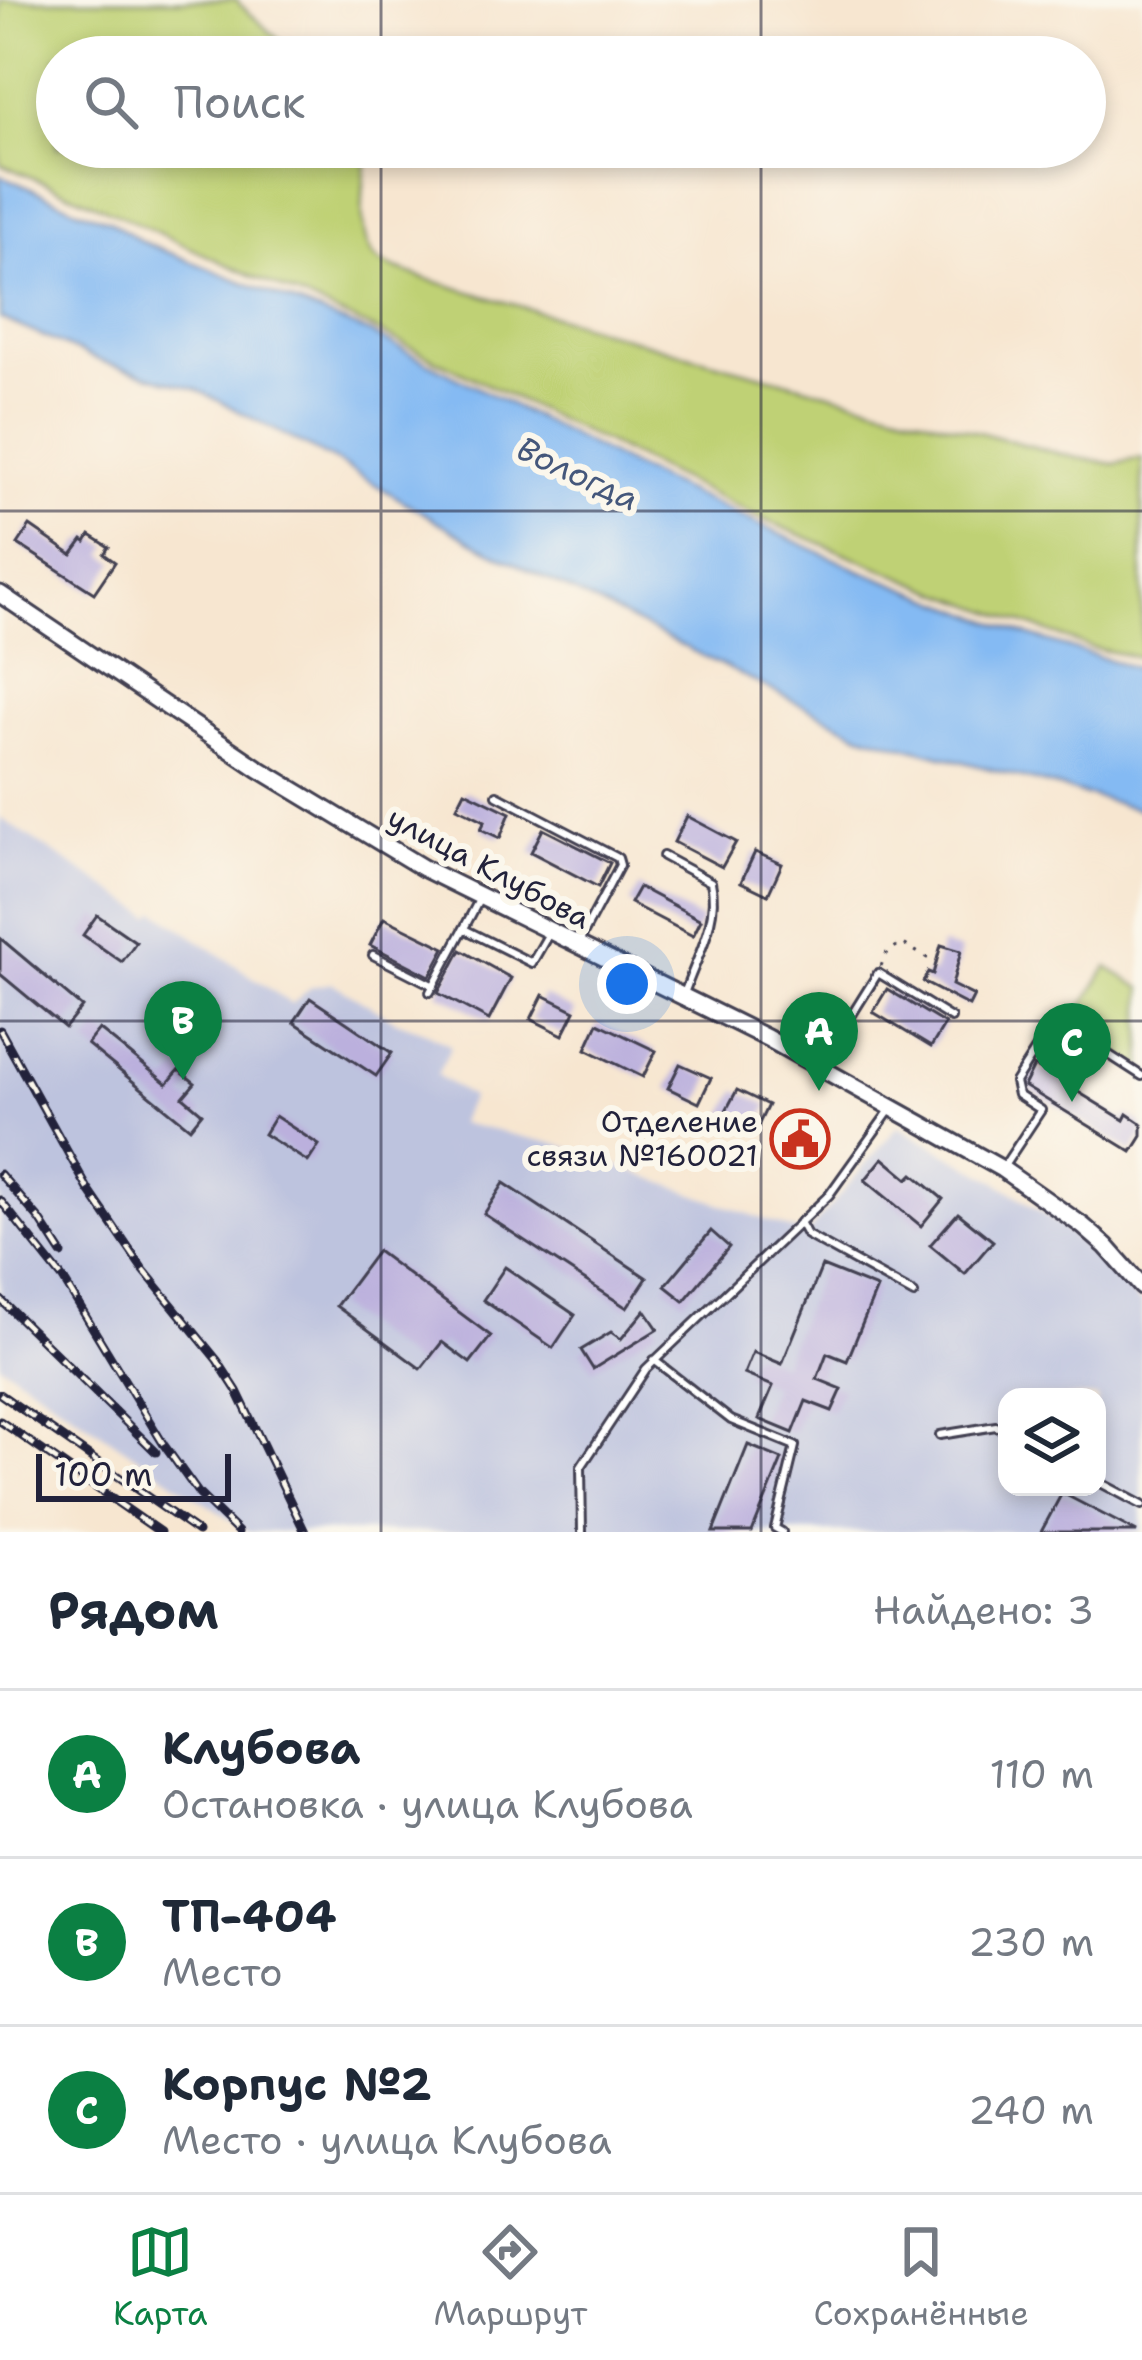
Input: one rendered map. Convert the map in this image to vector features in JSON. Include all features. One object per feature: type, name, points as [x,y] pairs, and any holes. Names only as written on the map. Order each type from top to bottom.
[{"type":"main road","name":"улица Клубова","points":[[0,594],[274,779],[423,868],[820,1066],[1002,1169],[1083,1226],[1142,1287]]},
{"type":"lane","points":[[496,795],[618,858],[620,865],[578,946]]},
{"type":"lane","points":[[663,856],[711,882],[715,898],[683,998]]},
{"type":"lane","points":[[373,955],[432,989],[480,898]]},
{"type":"lane","points":[[464,929],[532,964],[550,932]]},
{"type":"lane","points":[[820,1066],[878,973],[951,1018]]},
{"type":"lane","points":[[1002,1169],[1041,1110],[1018,1095],[1015,1082],[1055,1020],[1142,1076]]},
{"type":"lane","points":[[582,1532],[580,1467],[654,1360],[829,1195],[892,1107]]},
{"type":"lane","points":[[800,1222],[807,1235],[914,1294]]},
{"type":"lane","points":[[654,1360],[731,1420],[795,1446],[775,1528],[782,1532]]},
{"type":"lane","points":[[940,1435],[998,1427]]},
{"type":"lane","points":[[1106,1486],[1142,1505]]},
{"type":"path","points":[[878,973],[887,952],[902,943],[932,961]]},
{"type":"shaded area","points":[[0,818],[151,916],[156,911],[292,1004],[311,987],[332,983],[396,1021],[451,1046],[437,1075],[471,1097],[459,1123],[561,1145],[806,1235],[898,1126],[994,1180],[1059,1224],[1142,1305],[1142,1532],[248,1532],[0,1364]]},
{"type":"green space","points":[[0,0],[235,0],[275,36],[36,36],[36,168],[366,168],[365,238],[378,260],[394,268],[684,354],[1072,457],[1114,464],[1142,458],[1142,658],[1092,648],[938,592],[762,519],[373,329],[0,164]]},
{"type":"green space","points":[[1107,967],[1142,988],[1142,1069],[1071,1025]]},
{"type":"water","name":"Вологда","points":[[0,175],[109,220],[142,242],[370,333],[637,469],[859,570],[1024,634],[1142,670],[1142,810],[861,734],[474,543],[341,464],[196,389],[103,362],[0,318]]},
{"type":"building","points":[[30,526],[72,555],[90,535],[109,547],[104,554],[115,562],[94,593],[18,544]]},
{"type":"building","points":[[465,791],[510,813],[500,838],[481,829],[485,821],[457,807]]},
{"type":"building","points":[[687,816],[736,842],[722,867],[674,842]]},
{"type":"building","points":[[543,829],[610,863],[598,887],[531,852]]},
{"type":"building","points":[[755,852],[782,864],[768,895],[741,882]]},
{"type":"building","points":[[639,887],[701,920],[693,936],[630,903]]},
{"type":"building","points":[[97,915],[136,942],[122,962],[83,935]]},
{"type":"building","points":[[384,918],[445,948],[430,976],[370,945]]},
{"type":"building","points":[[0,938],[82,1007],[65,1028],[0,974]]},
{"type":"building","points":[[941,945],[961,951],[952,985],[974,996],[969,1006],[923,982],[928,972],[933,974]]},
{"type":"building","points":[[461,950],[511,978],[489,1020],[438,993]]},
{"type":"building","points":[[887,989],[945,1024],[931,1047],[873,1012]]},
{"type":"building","points":[[543,995],[575,1011],[563,1035],[531,1019]]},
{"type":"building","points":[[310,998],[392,1053],[376,1076],[294,1022]]},
{"type":"building","points":[[598,1023],[656,1051],[643,1077],[586,1049]]},
{"type":"building","points":[[99,1029],[167,1084],[179,1070],[195,1083],[183,1097],[202,1113],[190,1128],[87,1044]]},
{"type":"building","points":[[1065,1039],[1095,1057],[1075,1090],[1124,1120],[1127,1114],[1142,1124],[1142,1136],[1132,1152],[1024,1086],[1034,1066],[1045,1072]]},
{"type":"building","points":[[680,1064],[711,1078],[699,1103],[668,1088]]},
{"type":"building","points":[[737,1090],[768,1105],[756,1130],[724,1114]]},
{"type":"building","points":[[275,1116],[319,1145],[308,1162],[264,1134]]},
{"type":"building","points":[[883,1158],[908,1179],[913,1174],[943,1199],[921,1226],[865,1180]]},
{"type":"building","points":[[504,1183],[647,1278],[627,1308],[484,1214]]},
{"type":"building","points":[[958,1213],[993,1241],[965,1274],[930,1245]]},
{"type":"building","points":[[711,1231],[729,1247],[684,1301],[665,1286]]},
{"type":"building","points":[[377,1251],[491,1336],[470,1363],[442,1342],[421,1369],[336,1306]]},
{"type":"building","points":[[822,1266],[877,1288],[847,1361],[827,1353],[817,1379],[842,1389],[832,1411],[806,1401],[793,1433],[759,1419],[773,1386],[744,1374],[753,1352],[782,1364]]},
{"type":"building","points":[[505,1267],[575,1315],[553,1348],[483,1300]]},
{"type":"building","points":[[645,1310],[658,1329],[593,1369],[581,1350],[611,1332],[621,1339]]},
{"type":"building","points":[[748,1445],[782,1459],[752,1532],[713,1532]]},
{"type":"building","points":[[1060,1496],[1068,1496],[1137,1532],[1041,1532]]},
{"type":"railway","points":[[0,1030],[88,1189],[237,1391],[305,1532]]},
{"type":"railway","points":[[0,1174],[62,1254]]},
{"type":"railway","points":[[0,1200],[63,1279],[199,1494],[238,1532]]},
{"type":"railway","points":[[0,1299],[156,1452]]},
{"type":"railway","points":[[0,1394],[198,1532]]},
{"type":"railway","points":[[0,1421],[160,1532]]},
{"type":"place","name":"ТП-404","points":[[183,1080]]},
{"type":"place","name":"Клубова","points":[[819,1091]]},
{"type":"place","name":"Корпус №2","points":[[1072,1102]]},
{"type":"place","name":"Отделение связи №160021","points":[[800,1139]]}]
